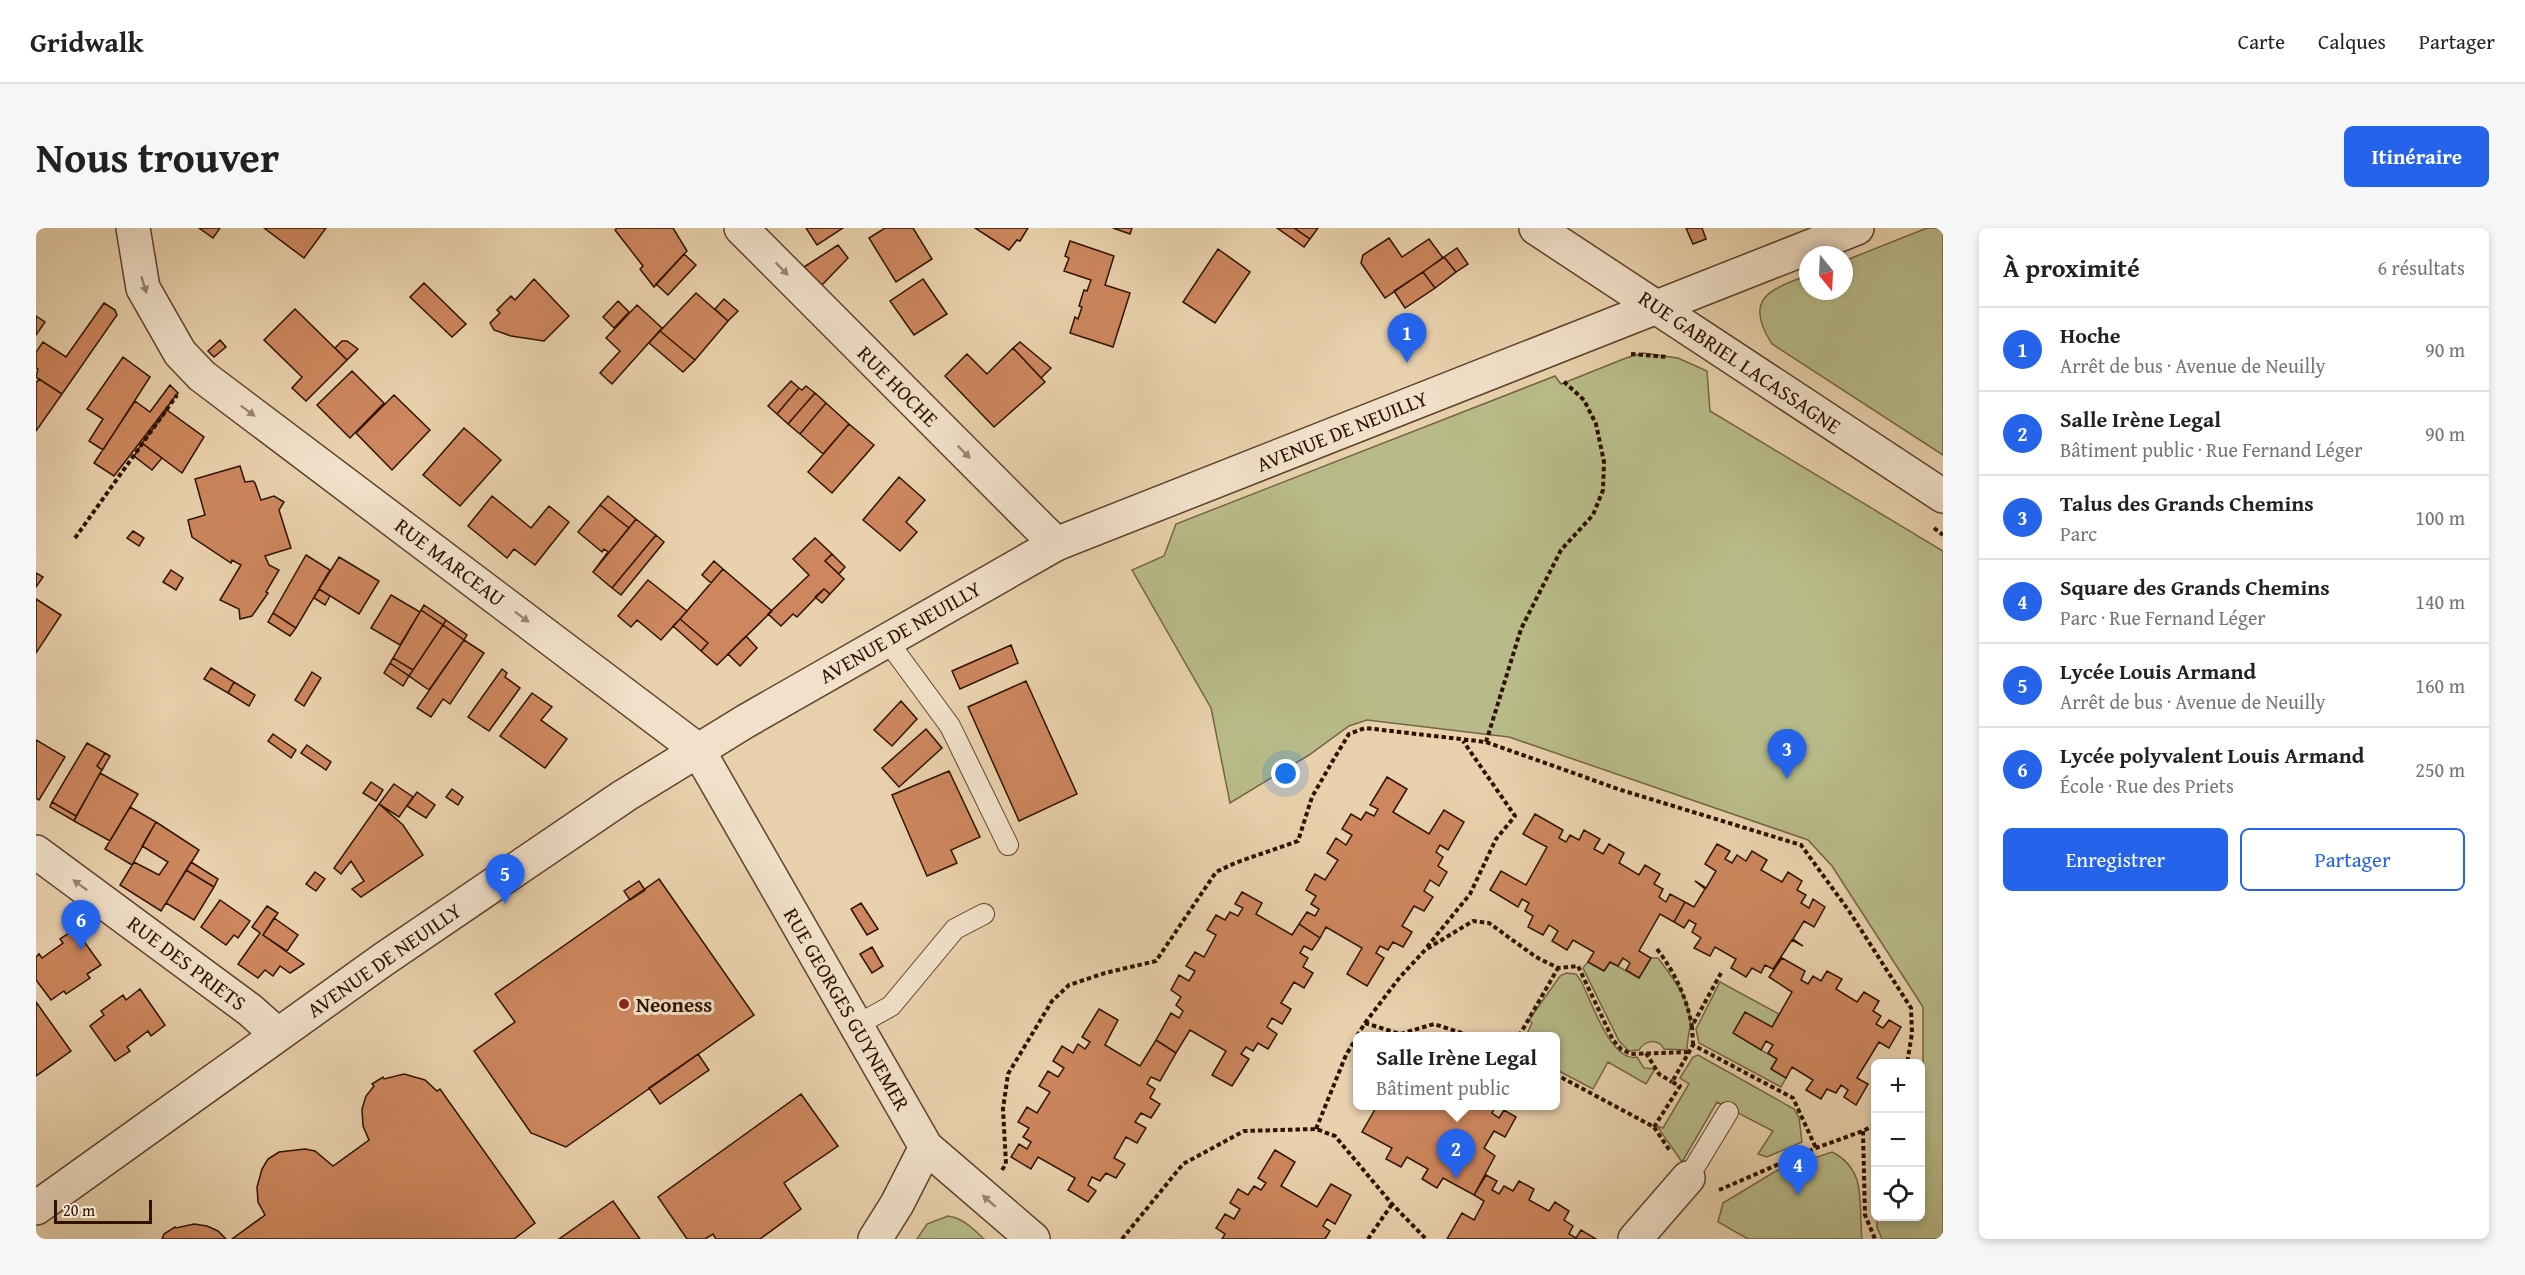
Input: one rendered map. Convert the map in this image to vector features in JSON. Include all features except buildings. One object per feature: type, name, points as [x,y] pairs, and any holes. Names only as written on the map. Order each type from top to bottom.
[{"type":"street","name":"RUE MARCEAU","points":[[133,228],[143,288],[180,353],[198,373],[698,750]]},
{"type":"street","name":"RUE HOCHE","points":[[741,228],[1056,544]]},
{"type":"street","name":"RUE GABRIEL LACASSAGNE","points":[[1536,228],[1943,496]]},
{"type":"street","name":"AVENUE DE NEUILLY","points":[[36,1208],[448,914],[698,750],[886,639],[1056,544],[1857,228]]},
{"type":"street","name":"RUE GEORGES GUYNEMER","points":[[698,750],[926,1147],[1033,1239]]},
{"type":"street","name":"RUE DES PRIETS","points":[[36,852],[278,1034]]},
{"type":"street","points":[[875,1239],[897,1204],[926,1147]]},
{"type":"street","points":[[1635,1239],[1688,1178]]},
{"type":"lane","points":[[886,639],[950,726],[1008,845]]},
{"type":"lane","points":[[857,1026],[891,1006],[955,929],[984,914]]},
{"type":"lane","points":[[1688,1178],[1728,1112]]},
{"type":"path","points":[[1621,355],[1650,354],[1671,358]]},
{"type":"path","points":[[75,538],[198,373]]},
{"type":"path","points":[[1486,742],[1521,629],[1561,550],[1593,515],[1603,490],[1604,462],[1596,424],[1584,400],[1559,375]]},
{"type":"path","points":[[985,1198],[1006,1164],[1003,1109],[1008,1074],[1052,1001],[1069,985],[1105,973],[1156,961],[1216,872],[1298,841],[1312,797],[1349,734],[1365,728],[1486,742],[1620,790],[1801,845],[1849,910],[1911,1008],[1912,1033],[1908,1059]]},
{"type":"path","points":[[1360,1032],[1400,977],[1470,894],[1496,839],[1515,816],[1463,740]]},
{"type":"path","points":[[1422,952],[1473,921],[1489,923],[1536,957],[1558,968],[1578,966],[1613,1040],[1621,1049],[1631,1054],[1689,1052]]},
{"type":"path","points":[[1657,949],[1682,988],[1692,1026],[1693,1045],[1672,1082]]},
{"type":"path","points":[[1521,1032],[1558,968]]},
{"type":"path","points":[[1692,1026],[1721,973]]},
{"type":"path","points":[[1365,1023],[1394,1032]]},
{"type":"path","points":[[1407,1032],[1434,1024],[1459,1032]]},
{"type":"path","points":[[1316,1129],[1346,1055],[1353,1044]]},
{"type":"path","points":[[1693,1045],[1793,1098],[1816,1148]]},
{"type":"path","points":[[1646,1053],[1659,1074],[1680,1086],[1654,1127]]},
{"type":"path","points":[[1560,1077],[1654,1127],[1688,1178],[1714,1192],[1871,1126]]},
{"type":"path","points":[[1122,1239],[1184,1164],[1244,1131],[1316,1129],[1335,1136],[1392,1204],[1426,1239]]},
{"type":"path","points":[[1863,1131],[1865,1215],[1875,1239]]},
{"type":"path","points":[[1368,1239],[1392,1204]]},
{"type":"green space","points":[[1927,228],[1943,228],[1943,455],[1772,344],[1764,329],[1760,306],[1764,298],[1782,286],[1799,279],[1799,300],[1853,300],[1853,257]]},
{"type":"green space","points":[[1643,353],[1678,358],[1707,371],[1710,411],[1943,551],[1943,1239],[1882,1239],[1877,1227],[1877,1221],[1925,1221],[1923,1007],[1832,866],[1808,840],[1509,737],[1367,720],[1349,726],[1309,755],[1230,803],[1211,708],[1132,570],[1164,556],[1176,524],[1555,376],[1561,384]]},
{"type":"green space","points":[[1651,958],[1658,958],[1675,981],[1688,1008],[1690,1026],[1687,1050],[1664,1049],[1658,1043],[1648,1042],[1639,1050],[1629,1051],[1619,1041],[1583,968],[1588,962],[1604,971],[1610,962],[1639,978]]},
{"type":"green space","points":[[1566,973],[1576,974],[1610,1041],[1628,1056],[1637,1057],[1644,1068],[1655,1069],[1646,1084],[1608,1062],[1593,1089],[1560,1072],[1560,1032],[1528,1032],[1532,1023],[1529,1020],[1560,976]]},
{"type":"green space","points":[[1720,982],[1779,1014],[1761,1050],[1777,1059],[1771,1069],[1786,1078],[1781,1087],[1699,1043],[1696,1029]]},
{"type":"green space","points":[[1698,1055],[1794,1109],[1799,1118],[1802,1142],[1767,1157],[1758,1154],[1773,1131],[1717,1102],[1682,1162],[1657,1126],[1663,1128],[1689,1084],[1680,1078],[1693,1057]]},
{"type":"green space","points":[[1832,1152],[1843,1159],[1856,1178],[1859,1189],[1862,1239],[1748,1239],[1718,1222],[1723,1203],[1776,1171]]},
{"type":"green space","points":[[948,1216],[963,1222],[984,1239],[917,1239],[927,1224]]},
{"type":"place","name":"Hoche","points":[[1407,363]]},
{"type":"place","name":"Talus des Grands Chemins","points":[[1787,779]]},
{"type":"place","name":"Lycée Louis Armand","points":[[505,904]]},
{"type":"place","name":"Lycée polyvalent Louis Armand","points":[[81,950]]},
{"type":"place","name":"Neoness","points":[[624,1004]]},
{"type":"place","name":"Salle Irène Legal","points":[[1456,1179]]},
{"type":"place","name":"Square des Grands Chemins","points":[[1798,1195]]}]
